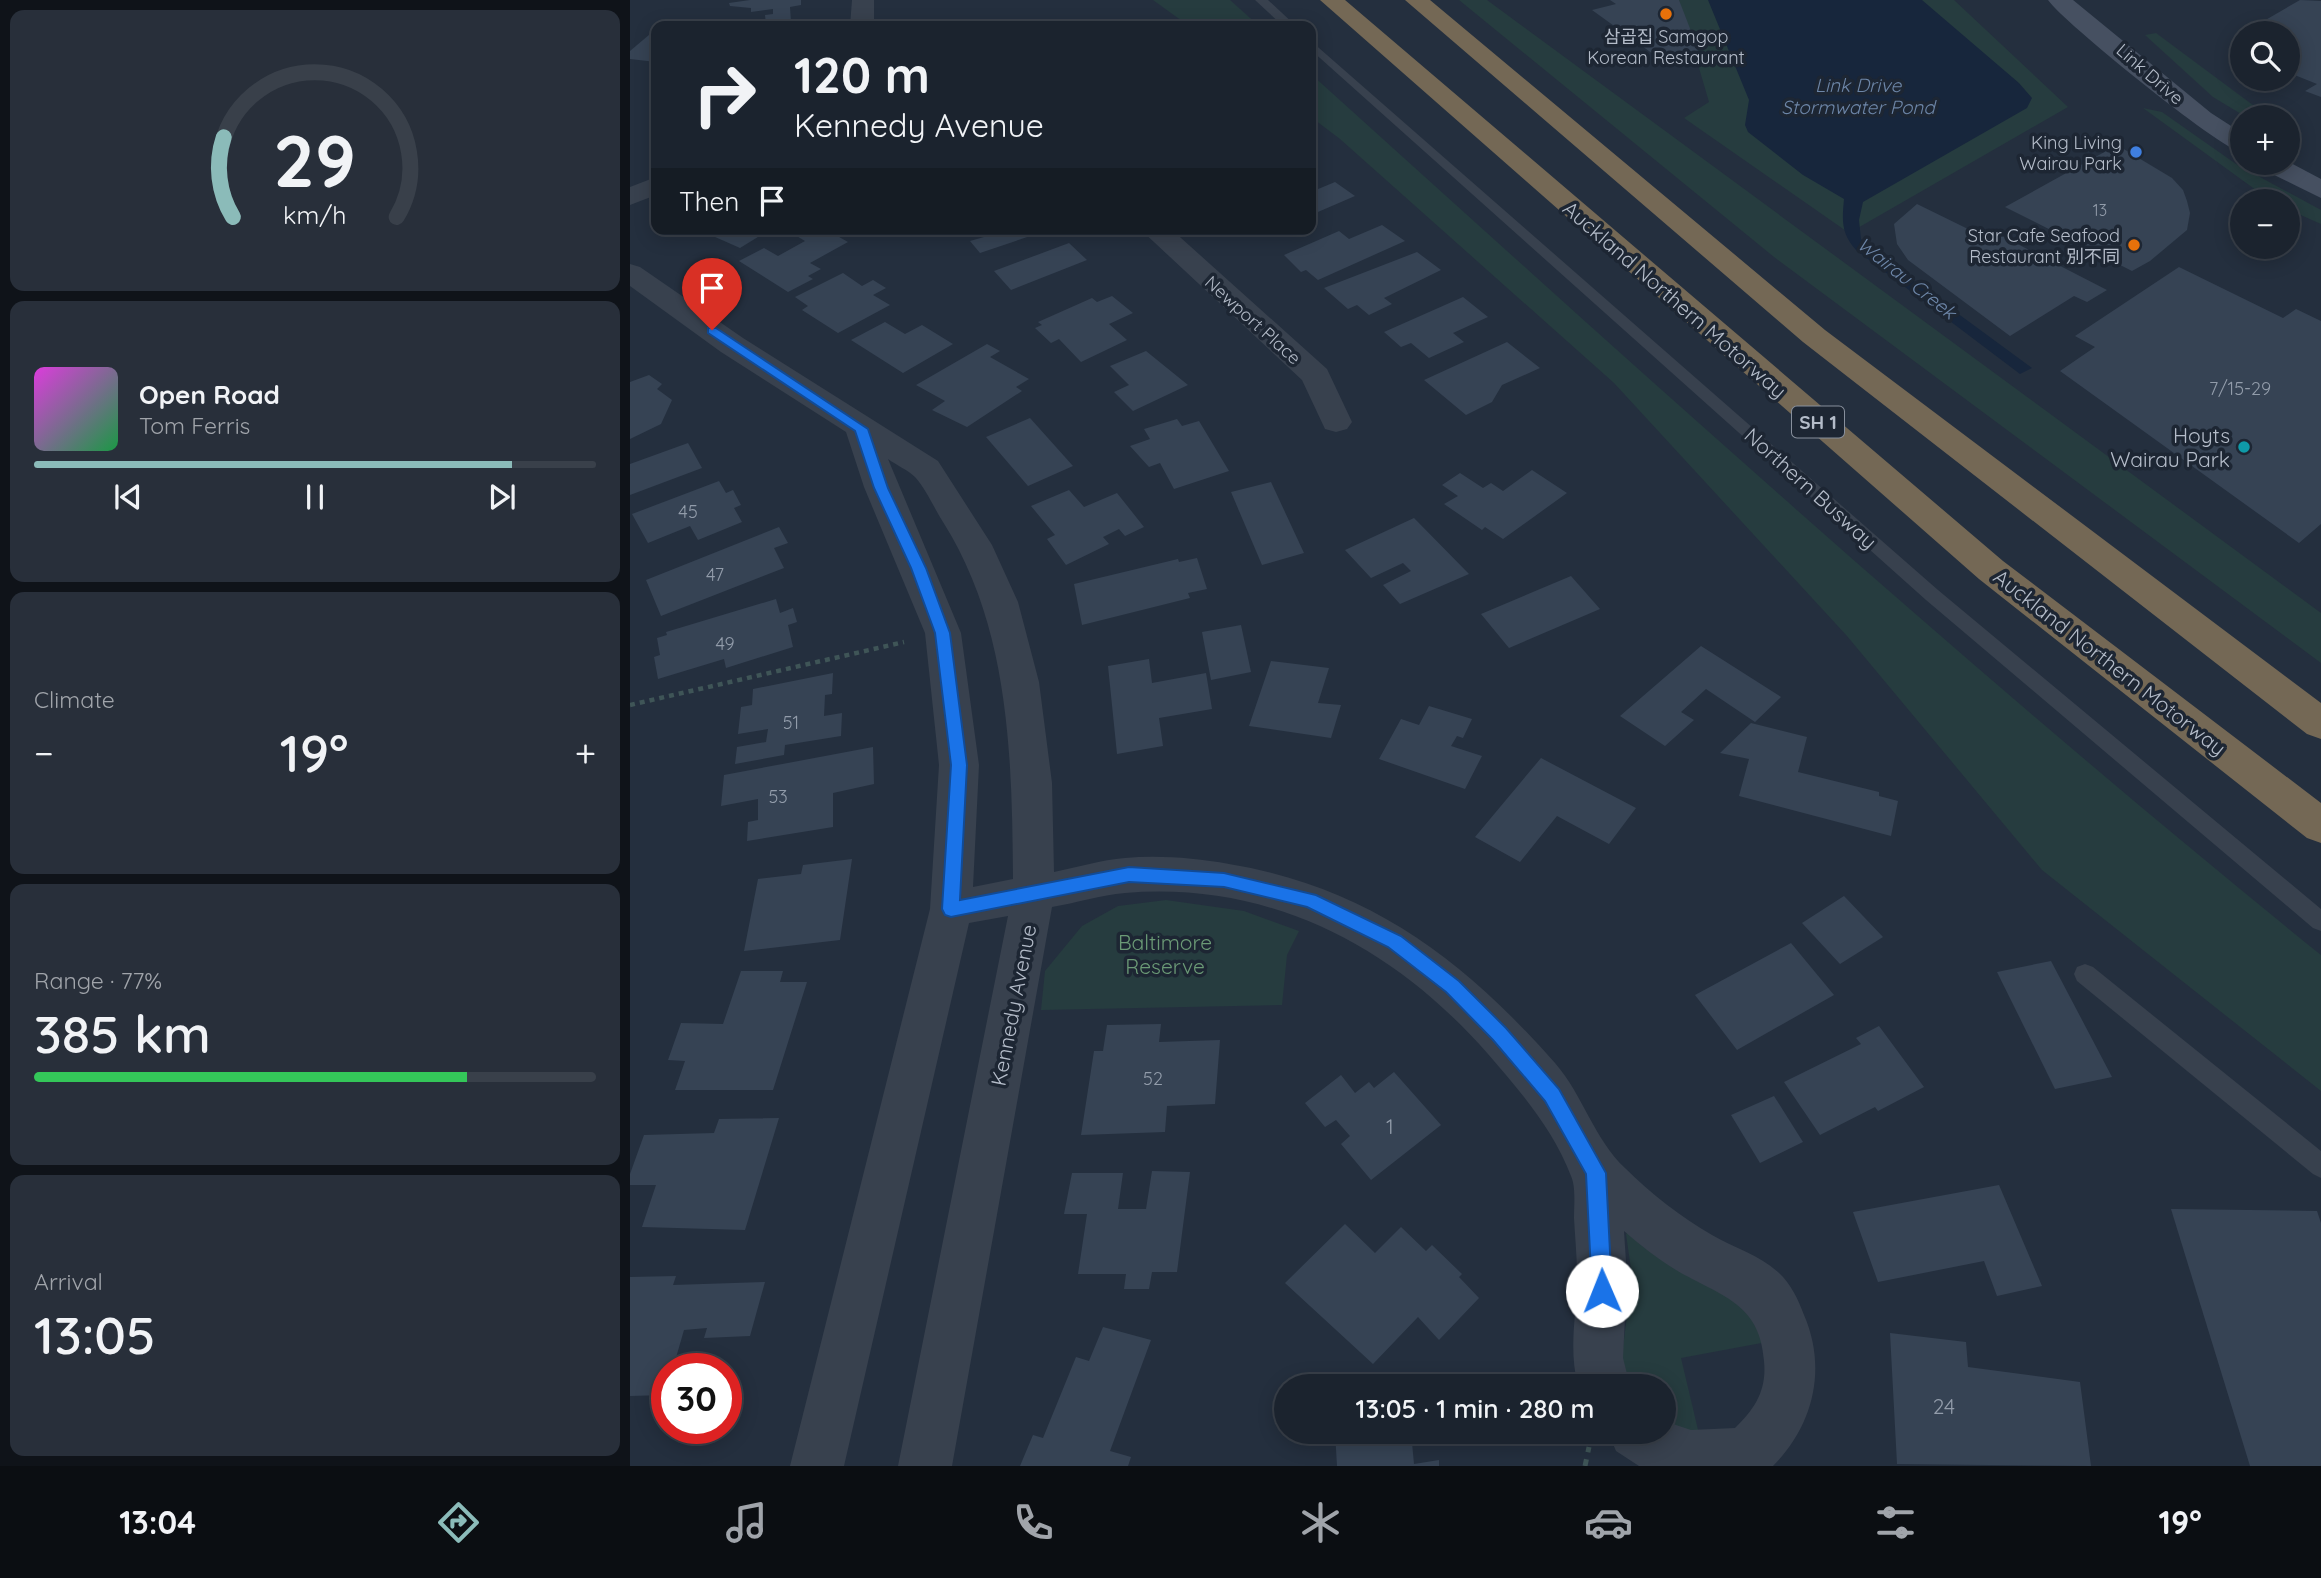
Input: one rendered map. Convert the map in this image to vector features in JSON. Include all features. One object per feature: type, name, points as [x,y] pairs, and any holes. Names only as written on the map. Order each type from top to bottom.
[{"type":"highway","name":"Auckland Northern Motorway","points":[[1331,0],[1991,570],[2321,826]]},
{"type":"highway","points":[[1416,0],[1814,336],[2321,724]]},
{"type":"main road","name":"Link Drive","points":[[2059,0],[2202,118],[2230,137]]},
{"type":"main road","points":[[2293,175],[2321,190]]},
{"type":"street","points":[[862,21],[863,0]]},
{"type":"street","points":[[630,197],[651,187]]},
{"type":"street","name":"Newport Place","points":[[1161,235],[1316,376],[1336,422]]},
{"type":"street","name":"Kennedy Avenue","points":[[630,272],[732,345],[926,469],[975,545],[1000,602],[1020,682],[1032,783],[1034,893],[925,1466]]},
{"type":"street","points":[[817,1466],[951,909],[959,765],[943,633],[918,568],[881,488],[861,429]]},
{"type":"street","points":[[951,909],[1129,875],[1224,880],[1310,901],[1395,941],[1452,987],[1500,1034],[1552,1095],[1596,1173],[1640,1213],[1692,1251],[1741,1275],[1775,1307],[1786,1332],[1791,1354],[1788,1400],[1763,1439],[1747,1453],[1726,1462],[1695,1463],[1668,1455],[1652,1444]]},
{"type":"street","points":[[1596,1173],[1602,1277],[1597,1358],[1601,1374]]},
{"type":"lane","points":[[1261,0],[1284,21]]},
{"type":"lane","name":"Northern Busway","points":[[1316,48],[1932,595],[2321,922]]},
{"type":"lane","points":[[2085,974],[2321,1166]]},
{"type":"path","points":[[630,705],[912,640]]},
{"type":"green space","points":[[1153,0],[1230,0],[1253,21],[1182,21]]},
{"type":"green space","points":[[1459,0],[1487,0],[2321,613],[2321,663],[1774,257]]},
{"type":"green space","name":"Link Drive Stormwater Pond","points":[[1679,0],[1954,0],[2068,107],[1849,233],[1684,118],[1709,102]]},
{"type":"green space","points":[[2156,33],[2230,88],[2230,91],[2234,91],[2253,105],[2230,105],[2230,107],[2213,97],[2145,35]]},
{"type":"green space","points":[[1316,79],[1684,410],[1936,632],[2191,849],[2321,955],[2321,1091],[2042,870],[1847,636],[1614,383],[1340,139],[1316,121]]},
{"type":"green space","points":[[2143,108],[2162,112],[2230,160],[2230,171]]},
{"type":"green space","points":[[2235,175],[2256,175],[2282,189],[2254,189]]},
{"type":"green space","points":[[2300,199],[2321,210],[2321,224],[2300,215]]},
{"type":"green space","name":"Baltimore Reserve","points":[[1166,900],[1244,911],[1299,931],[1287,955],[1282,1005],[1041,1010],[1045,971],[1082,926],[1118,906]]},
{"type":"green space","points":[[1632,1228],[1736,1294],[1767,1342],[1681,1358],[1699,1434],[1676,1430],[1676,1374],[1625,1374],[1621,1363],[1632,1276],[1626,1234]]},
{"type":"water","name":"Link Drive Stormwater Pond","points":[[1708,0],[1922,0],[2019,83],[2032,98],[2027,108],[1863,202],[1859,220],[1861,239],[1874,252],[2032,368],[2020,374],[1856,250],[1844,226],[1844,199],[1803,175],[1748,132],[1745,125],[1749,100]]},
{"type":"building","points":[[750,0],[801,0],[801,5],[790,7],[791,21],[766,21],[765,15],[773,14],[773,9],[751,12],[751,8],[730,6],[729,3]]},
{"type":"building","points":[[1610,0],[1679,0],[1701,57],[1660,59],[1592,10],[1616,4]]},
{"type":"building","points":[[2300,0],[2321,1],[2321,97],[2305,91],[2317,84],[2300,77],[2300,21],[2264,21]]},
{"type":"building","points":[[651,33],[651,61],[630,59],[630,51]]},
{"type":"building","points":[[2117,145],[2172,178],[2183,190],[2190,213],[2187,230],[2150,261],[2132,271],[2005,207]]},
{"type":"building","points":[[1335,182],[1355,196],[1316,213],[1316,190]]},
{"type":"building","points":[[1917,204],[1968,229],[1998,234],[2107,290],[2087,302],[2074,296],[2010,336],[1908,260],[1897,244],[1894,224]]},
{"type":"building","points":[[1382,225],[1405,241],[1318,280],[1306,270],[1301,272],[1284,255],[1339,231],[1349,239]]},
{"type":"building","points":[[711,235],[761,235],[740,248]]},
{"type":"building","points":[[795,235],[836,235],[848,242],[810,263],[821,269],[808,276],[813,279],[788,292],[739,261],[764,248],[778,256],[805,241]]},
{"type":"building","points":[[982,235],[1033,235],[980,253],[970,241],[984,237]]},
{"type":"building","points":[[1069,243],[1087,260],[1011,290],[994,271]]},
{"type":"building","points":[[1417,252],[1441,270],[1384,298],[1392,304],[1369,315],[1357,305],[1348,309],[1324,288]]},
{"type":"building","name":"Hoyts Wairau Park","points":[[2179,267],[2283,318],[2296,309],[2321,321],[2321,524],[2299,543],[2060,371],[2095,347],[2075,336]]},
{"type":"building","points":[[843,273],[862,286],[873,280],[886,288],[873,295],[890,305],[838,333],[802,310],[808,306],[795,297]]},
{"type":"building","points":[[1112,296],[1133,313],[1109,324],[1127,340],[1081,362],[1059,339],[1051,343],[1035,328],[1042,325],[1038,322],[1092,298],[1097,302]]},
{"type":"building","points":[[1463,297],[1488,317],[1453,333],[1464,342],[1429,358],[1411,343],[1401,347],[1384,332]]},
{"type":"building","points":[[885,322],[905,334],[922,325],[953,344],[903,373],[851,340]]},
{"type":"building","points":[[1507,342],[1540,368],[1502,385],[1492,402],[1466,415],[1424,380]]},
{"type":"building","points":[[987,344],[1000,351],[990,357],[1029,379],[1016,387],[1022,391],[967,427],[932,410],[945,401],[916,385]]},
{"type":"building","points":[[1146,351],[1188,385],[1133,411],[1114,392],[1129,385],[1110,366]]},
{"type":"building","points":[[649,375],[662,384],[657,389],[672,400],[661,424],[630,439],[630,382]]},
{"type":"building","points":[[1030,418],[1073,466],[1028,486],[986,437]]},
{"type":"building","points":[[1177,419],[1182,426],[1199,421],[1229,471],[1174,489],[1160,463],[1149,467],[1130,446],[1150,439],[1144,429]]},
{"type":"building","points":[[688,443],[702,468],[630,495],[630,464]]},
{"type":"building","points":[[1532,470],[1567,493],[1503,539],[1485,527],[1482,530],[1444,504],[1458,496],[1442,485],[1460,473],[1483,488],[1491,483],[1503,491]]},
{"type":"building","points":[[719,481],[726,493],[733,490],[741,505],[734,508],[742,522],[698,540],[690,526],[648,543],[632,514]]},
{"type":"building","points":[[1271,482],[1304,553],[1262,565],[1231,492]]},
{"type":"building","points":[[1069,490],[1084,507],[1117,493],[1144,527],[1125,536],[1119,529],[1103,537],[1109,544],[1066,565],[1047,539],[1055,535],[1031,506]]},
{"type":"building","points":[[1414,518],[1469,574],[1400,604],[1383,585],[1411,571],[1403,563],[1371,578],[1345,550]]},
{"type":"building","points":[[779,527],[788,543],[774,548],[784,568],[661,616],[646,580]]},
{"type":"building","points":[[1197,558],[1207,589],[1188,593],[1190,598],[1082,625],[1074,584],[1178,559],[1179,562]]},
{"type":"building","points":[[1571,576],[1600,609],[1509,648],[1481,614]]},
{"type":"building","points":[[776,599],[780,613],[793,608],[797,622],[788,625],[793,647],[726,668],[724,659],[658,679],[654,657],[660,655],[657,638],[667,635],[666,632]]},
{"type":"building","points":[[1241,625],[1251,672],[1211,680],[1202,632]]},
{"type":"building","points":[[1701,646],[1781,697],[1755,722],[1706,689],[1681,712],[1694,720],[1665,746],[1620,716]]},
{"type":"building","points":[[1149,659],[1152,683],[1206,673],[1212,709],[1159,718],[1163,746],[1117,754],[1108,666]]},
{"type":"building","points":[[1271,661],[1329,668],[1318,703],[1341,705],[1331,738],[1249,726]]},
{"type":"building","points":[[833,673],[832,694],[825,695],[824,716],[842,713],[841,736],[785,745],[784,755],[735,764],[737,747],[766,742],[768,729],[738,734],[741,707],[752,705],[753,689]]},
{"type":"building","points":[[1429,706],[1472,719],[1463,738],[1457,736],[1451,746],[1482,756],[1465,789],[1379,759],[1401,719],[1419,725]]},
{"type":"building","points":[[1751,723],[1807,737],[1798,772],[1879,792],[1879,796],[1898,801],[1891,836],[1739,796],[1749,759],[1720,753]]},
{"type":"building","points":[[873,747],[874,784],[833,793],[833,827],[747,841],[748,822],[758,820],[758,799],[721,806],[724,775]]},
{"type":"building","points":[[1541,758],[1636,808],[1609,844],[1557,816],[1520,862],[1475,837]]},
{"type":"building","points":[[852,859],[840,940],[744,951],[758,879],[801,874],[803,865]]},
{"type":"building","points":[[1844,896],[1883,937],[1840,964],[1802,923]]},
{"type":"building","points":[[1791,943],[1834,995],[1737,1050],[1695,995]]},
{"type":"building","points":[[2051,961],[2112,1077],[2055,1089],[1997,972]]},
{"type":"building","points":[[741,971],[783,971],[780,982],[807,982],[773,1090],[675,1090],[685,1061],[668,1060],[681,1023],[723,1024]]},
{"type":"building","points":[[1161,1024],[1159,1042],[1220,1040],[1215,1104],[1167,1106],[1165,1132],[1081,1135],[1094,1051],[1103,1051],[1107,1025]]},
{"type":"building","points":[[1879,1026],[1924,1087],[1878,1111],[1875,1107],[1820,1135],[1784,1082],[1861,1044],[1856,1038]]},
{"type":"building","points":[[1394,1072],[1441,1125],[1371,1180],[1341,1144],[1350,1136],[1336,1120],[1325,1127],[1305,1103],[1341,1075],[1355,1093],[1369,1082],[1374,1088]]},
{"type":"building","points":[[1774,1096],[1803,1142],[1760,1163],[1731,1115]]},
{"type":"building","points":[[779,1118],[745,1230],[642,1227],[656,1185],[630,1185],[630,1174],[644,1135],[714,1133],[719,1119]]},
{"type":"building","points":[[1152,1171],[1190,1172],[1177,1272],[1152,1272],[1149,1289],[1124,1289],[1126,1274],[1078,1274],[1087,1214],[1064,1214],[1072,1173],[1123,1173],[1118,1209],[1146,1209]]},
{"type":"building","points":[[1999,1185],[2042,1286],[1997,1296],[1984,1261],[1878,1282],[1853,1212]]},
{"type":"building","points":[[2171,1209],[2317,1211],[2321,1223],[2321,1466],[2250,1466]]},
{"type":"building","points":[[1345,1224],[1375,1253],[1401,1227],[1426,1251],[1432,1245],[1462,1274],[1459,1277],[1479,1298],[1439,1340],[1418,1317],[1373,1364],[1285,1283]]},
{"type":"building","points":[[676,1276],[673,1285],[765,1282],[750,1336],[704,1338],[707,1328],[684,1330],[677,1353],[651,1353],[651,1395],[630,1396],[630,1277]]},
{"type":"building","points":[[1103,1327],[1151,1340],[1110,1451],[1131,1457],[1128,1466],[1020,1466],[1033,1435],[1043,1438],[1076,1357],[1089,1361]]},
{"type":"building","points":[[1890,1333],[1966,1342],[1968,1367],[2080,1382],[2091,1466],[1897,1464]]},
{"type":"building","points":[[1336,1444],[1412,1444],[1414,1464],[1439,1460],[1439,1466],[1337,1466]]},
{"type":"place","name":"삼곱집 Samgop Korean Restaurant","points":[[1666,14]]},
{"type":"place","name":"King Living Wairau Park","points":[[2136,152]]},
{"type":"place","name":"Star Cafe Seafood Restaurant 別不同","points":[[2134,245]]},
{"type":"place","name":"Hoyts Wairau Park","points":[[2244,447]]},
{"type":"route","points":[[712,330],[861,429],[881,488],[918,568],[943,633],[959,765],[951,909],[1129,875],[1224,880],[1310,901],[1395,941],[1452,987],[1500,1034],[1552,1095],[1596,1173],[1602,1291]]},
{"type":"water label","name":"Wairau Creek","points":[[1907,278]]}]
